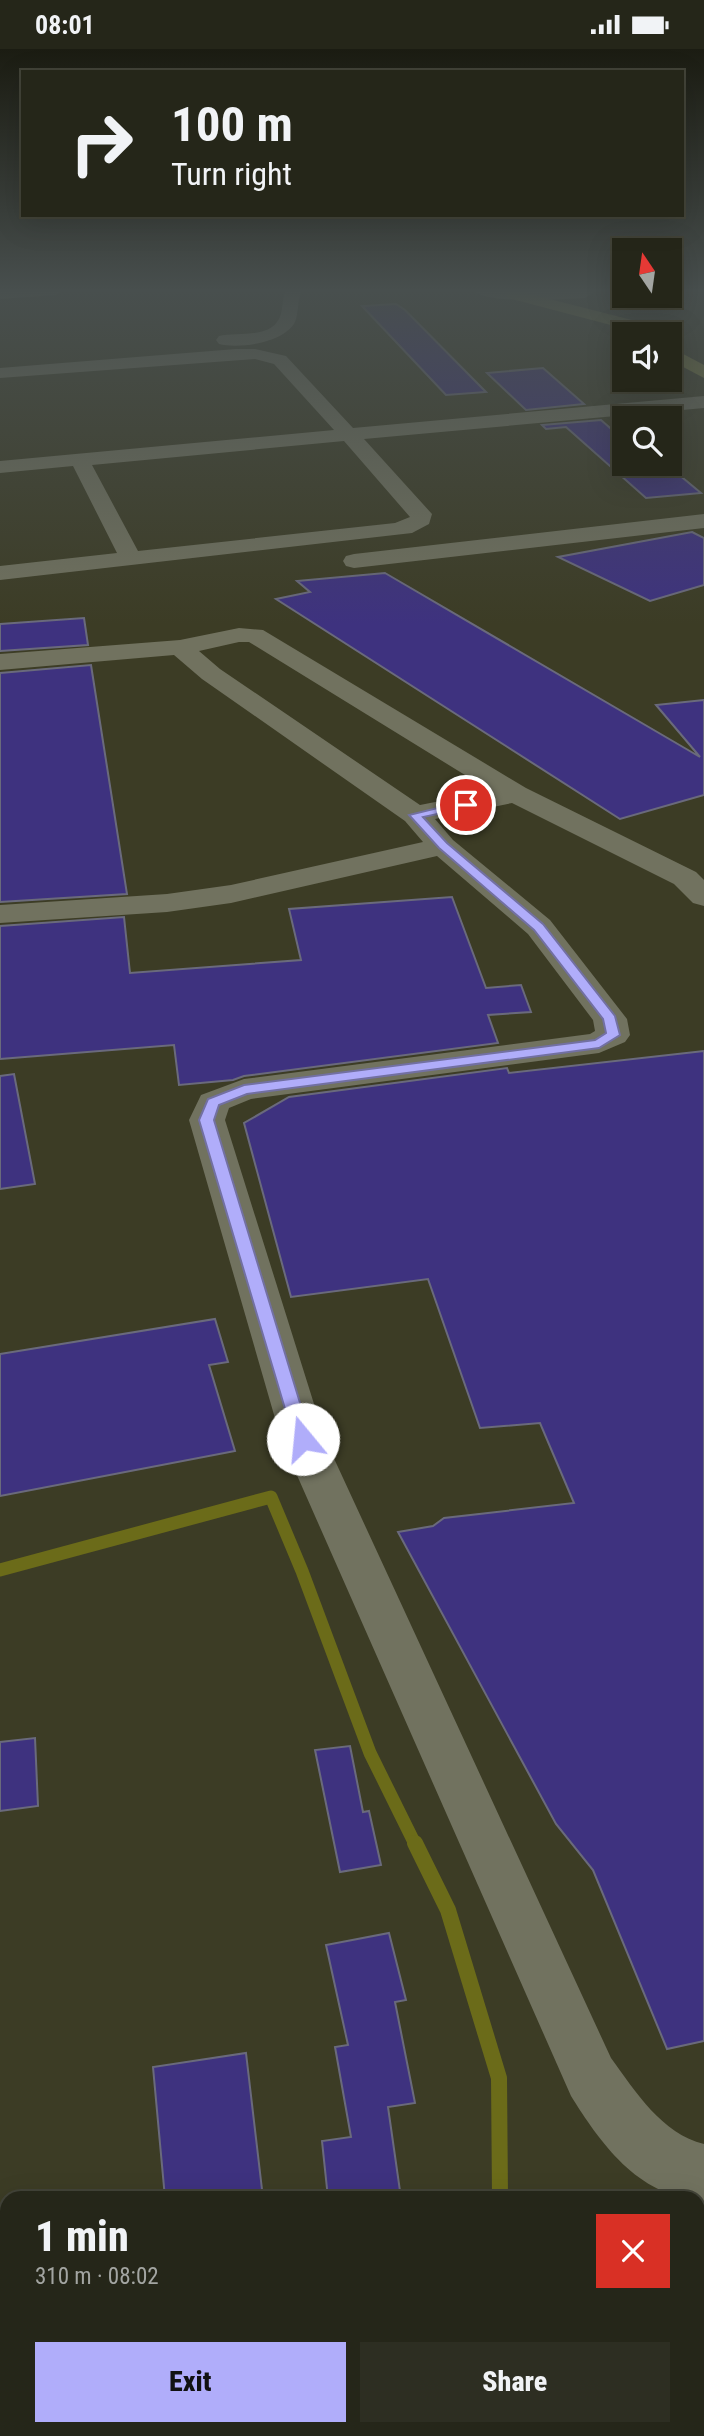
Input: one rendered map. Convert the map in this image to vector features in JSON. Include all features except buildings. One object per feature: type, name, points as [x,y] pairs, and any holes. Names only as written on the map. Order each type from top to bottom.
[{"type":"street","points":[[0,573],[395,530],[412,526],[421,519],[421,514],[317,401]]},
{"type":"street","points":[[0,467],[704,402]]},
{"type":"street","points":[[79,459],[131,559]]},
{"type":"street","points":[[332,563],[704,521]]},
{"type":"street","points":[[0,661],[180,647],[239,635],[254,635],[516,794],[685,879],[704,897]]},
{"type":"street","points":[[180,647],[222,682],[415,815],[443,846],[539,927],[610,1019],[613,1035],[599,1044],[244,1090],[213,1102],[207,1120],[303,1439],[591,2077],[617,2117],[655,2154],[704,2174]]},
{"type":"street","points":[[415,815],[516,794]]},
{"type":"street","points":[[0,915],[167,903],[231,894],[443,846]]},
{"type":"shaded area","points":[[0,401],[704,401],[704,2191],[0,2191]]},
{"type":"waterway","points":[[0,1570],[271,1497],[302,1571],[370,1753],[415,1844]]},
{"type":"waterway","points":[[415,1843],[448,1910],[499,2078],[500,2191]]},
{"type":"route","points":[[303,1439],[207,1120],[213,1102],[244,1090],[599,1044],[613,1035],[610,1019],[539,927],[443,846],[415,815],[466,805]]}]
